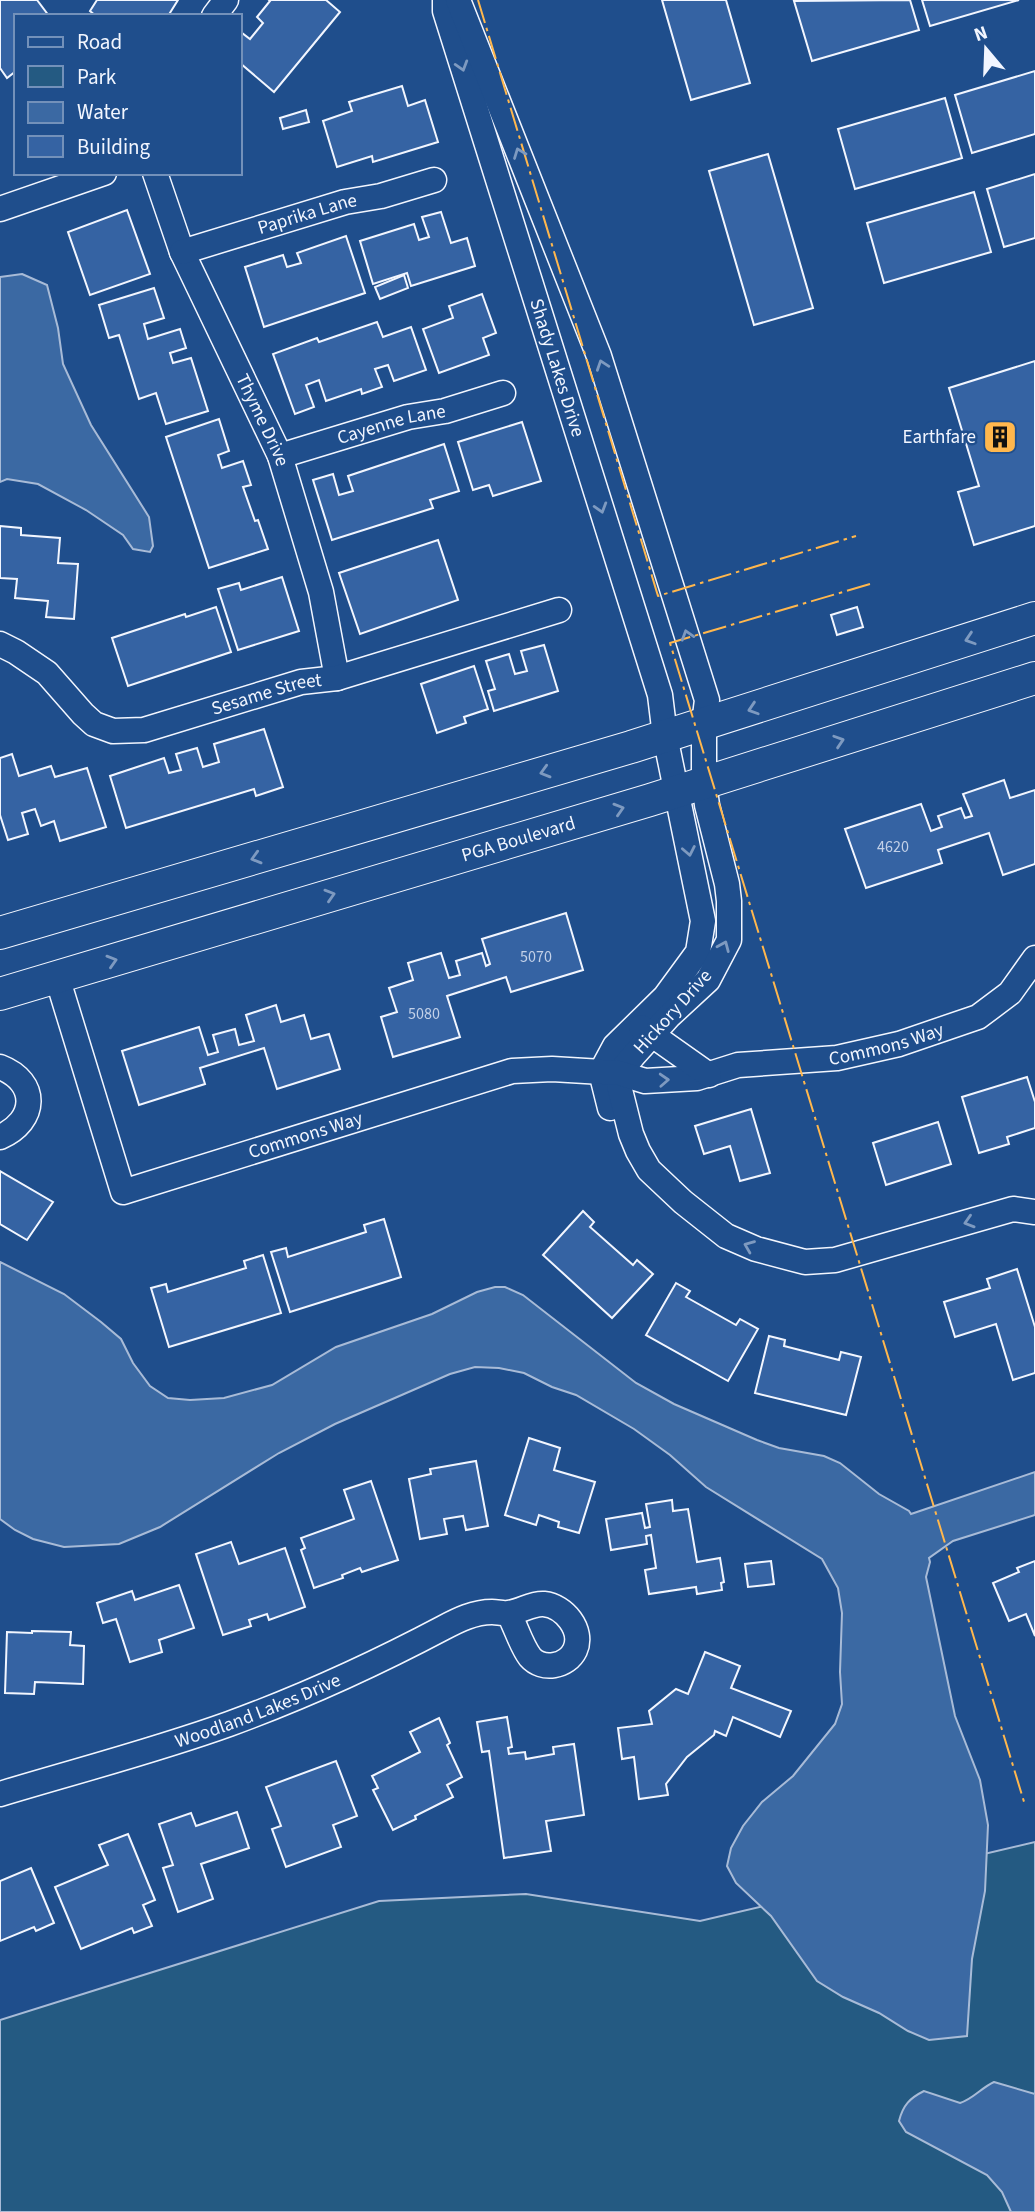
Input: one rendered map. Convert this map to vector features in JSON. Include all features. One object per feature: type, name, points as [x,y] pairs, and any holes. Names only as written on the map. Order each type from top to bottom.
[{"type":"main road","points":[[0,933],[665,736],[1035,618]]},
{"type":"main road","name":"PGA Boulevard","points":[[0,994],[691,787],[1035,678]]},
{"type":"street","name":"Shady Lakes Drive","points":[[445,0],[449,24],[660,695],[665,736]]},
{"type":"street","name":"Shady Lakes Drive","points":[[458,0],[599,356],[707,700],[704,724]]},
{"type":"street","points":[[0,209],[98,175]]},
{"type":"street","name":"Thyme Drive","points":[[156,175],[182,252],[280,456],[321,592],[337,678]]},
{"type":"street","name":"Paprika Lane","points":[[182,252],[345,202],[381,196],[434,180]]},
{"type":"street","name":"Cayenne Lane","points":[[280,456],[408,417],[445,411],[503,393]]},
{"type":"street","name":"Sesame Street","points":[[0,644],[47,673],[94,723],[113,731],[144,730],[301,682],[337,678],[559,610]]},
{"type":"street","name":"Hickory Drive","points":[[691,787],[704,724]]},
{"type":"street","name":"Hickory Drive","points":[[665,736],[691,787],[707,805],[729,901],[729,940],[708,980],[644,1030],[610,1072],[619,1086],[631,1134],[649,1170],[683,1202],[726,1236],[757,1249],[805,1262],[835,1260],[1013,1209],[1035,1212]]},
{"type":"street","name":"Commons Way","points":[[57,977],[123,1192],[512,1071],[552,1069],[610,1072],[645,1081],[697,1078],[738,1065],[837,1058],[899,1044],[978,1017],[1010,993],[1035,958]]},
{"type":"street","points":[[644,1030],[709,1075]]},
{"type":"street","points":[[0,1067],[12,1072],[22,1081],[28,1094],[28,1108],[23,1121],[13,1131],[0,1137]]},
{"type":"street","name":"Woodland Lakes Drive","points":[[0,1794],[226,1725],[308,1694],[387,1658],[460,1619],[493,1612],[509,1614]]},
{"type":"green space","points":[[1035,1842],[1035,2212],[0,2212],[0,2020],[379,1901],[526,1894],[700,1921]]},
{"type":"water","points":[[22,274],[47,285],[58,328],[63,364],[91,425],[149,517],[153,546],[150,552],[133,549],[123,535],[86,510],[38,484],[7,479],[0,482],[0,277]]},
{"type":"water","points":[[0,1262],[64,1294],[101,1322],[121,1339],[133,1363],[150,1386],[168,1398],[224,1398],[272,1385],[336,1347],[432,1314],[477,1292],[505,1287],[523,1295],[636,1383],[674,1404],[757,1440],[779,1448],[824,1456],[840,1463],[879,1494],[911,1514],[1035,1472],[1035,1515],[953,1541],[929,1558],[926,1577],[955,1716],[980,1780],[988,1825],[985,1891],[972,1959],[967,2036],[929,2040],[817,1981],[771,1916],[736,1883],[727,1866],[731,1848],[743,1826],[762,1802],[793,1776],[835,1724],[842,1704],[842,1613],[838,1588],[822,1559],[706,1487],[670,1455],[634,1429],[576,1395],[524,1373],[475,1367],[450,1374],[335,1424],[279,1453],[160,1527],[119,1544],[64,1547],[33,1539],[0,1519]]},
{"type":"water","points":[[994,2082],[1035,2094],[1035,2212],[1011,2212],[1002,2192],[987,2175],[906,2132],[899,2121],[908,2103],[924,2091],[960,2103]]},
{"type":"building","points":[[0,0],[37,0],[48,14],[14,14],[14,73],[7,78],[0,68]]},
{"type":"building","points":[[97,0],[178,0],[169,14],[94,14],[90,11]]},
{"type":"building","points":[[326,0],[340,12],[274,92],[242,65],[242,33],[250,39],[263,23],[257,17],[270,1]]},
{"type":"building","points":[[662,0],[726,0],[750,83],[691,100]]},
{"type":"building","points":[[910,0],[919,30],[812,61],[794,1]]},
{"type":"building","points":[[922,0],[1019,0],[930,26]]},
{"type":"building","points":[[1035,71],[1035,134],[972,153],[955,95]]},
{"type":"building","points":[[402,86],[408,106],[425,100],[438,142],[373,162],[372,156],[337,167],[323,121],[352,111],[349,102]]},
{"type":"building","points":[[945,98],[962,158],[855,189],[838,129]]},
{"type":"building","points":[[306,110],[309,122],[283,129],[280,118]]},
{"type":"building","points":[[768,154],[813,308],[754,325],[709,171]]},
{"type":"building","points":[[1035,174],[1035,238],[1004,247],[987,189]]},
{"type":"building","points":[[974,192],[991,252],[884,283],[867,223]]},
{"type":"building","points":[[127,210],[150,274],[90,295],[68,232]]},
{"type":"building","points":[[441,212],[451,243],[467,238],[475,266],[411,286],[407,273],[373,284],[360,241],[414,224],[419,240],[429,237],[422,217]]},
{"type":"building","points":[[346,236],[365,293],[264,327],[245,267],[283,255],[287,267],[301,263],[297,253]]},
{"type":"building","points":[[404,275],[408,288],[380,299],[375,287]]},
{"type":"building","points":[[154,288],[164,318],[144,324],[148,339],[180,329],[186,348],[170,353],[173,363],[191,358],[208,411],[166,424],[156,393],[139,399],[119,335],[109,338],[99,305]]},
{"type":"building","points":[[482,294],[496,333],[483,338],[489,355],[439,373],[423,329],[453,318],[449,306]]},
{"type":"building","points":[[377,322],[383,337],[411,327],[426,370],[394,381],[388,365],[375,369],[382,387],[362,394],[361,389],[326,401],[319,380],[306,385],[314,407],[295,414],[273,354],[317,338],[319,342]]},
{"type":"building","name":"Earthfare","points":[[1035,361],[1035,526],[974,545],[958,492],[979,486],[949,388]]},
{"type":"building","points":[[219,419],[229,451],[218,455],[222,468],[243,461],[251,485],[243,487],[268,549],[209,568],[166,437]]},
{"type":"building","points":[[522,422],[541,481],[493,496],[489,485],[473,490],[458,442]]},
{"type":"building","points":[[444,444],[459,491],[430,500],[433,508],[332,540],[313,480],[333,474],[339,495],[353,491],[348,476]]},
{"type":"building","points":[[0,526],[21,528],[21,535],[60,538],[58,563],[78,564],[74,619],[46,617],[48,601],[15,598],[17,579],[0,578]]},
{"type":"building","points":[[438,540],[458,600],[360,634],[339,573]]},
{"type":"building","points":[[282,577],[299,631],[238,650],[218,589],[239,583],[241,590]]},
{"type":"building","points":[[216,607],[231,652],[128,686],[112,638],[185,614],[186,617]]},
{"type":"building","points":[[857,607],[863,627],[837,635],[831,615]]},
{"type":"building","points":[[544,645],[558,691],[494,711],[488,691],[495,689],[486,661],[509,654],[515,674],[527,671],[521,651]]},
{"type":"building","points":[[474,666],[488,709],[464,717],[466,723],[437,733],[421,684]]},
{"type":"building","points":[[264,729],[283,787],[256,796],[254,789],[126,828],[110,776],[164,758],[169,773],[181,770],[176,754],[197,748],[203,767],[219,762],[214,744]]},
{"type":"building","points":[[12,754],[19,776],[51,766],[55,777],[87,768],[106,827],[60,841],[54,821],[41,826],[35,809],[22,813],[28,834],[8,840],[0,815],[0,758]]},
{"type":"building","points":[[1004,780],[1010,798],[1035,790],[1035,864],[1003,875],[989,833],[938,850],[942,863],[866,888],[845,829],[921,804],[931,831],[942,827],[938,816],[961,808],[965,818],[972,816],[963,794]]},
{"type":"building","points":[[566,913],[583,970],[511,992],[506,977],[447,996],[460,1037],[393,1057],[381,1017],[397,1012],[389,988],[413,980],[408,963],[441,953],[449,978],[460,975],[456,961],[482,953],[486,966],[490,964],[482,939]]},
{"type":"building","points":[[276,1005],[281,1022],[304,1015],[311,1039],[329,1034],[340,1069],[277,1089],[264,1048],[200,1068],[205,1084],[139,1105],[122,1051],[199,1027],[208,1055],[218,1052],[213,1035],[235,1029],[239,1045],[254,1041],[246,1015]]},
{"type":"building","points":[[1027,1077],[1035,1102],[1035,1128],[1007,1137],[1009,1144],[979,1153],[962,1097]]},
{"type":"building","points":[[751,1109],[770,1173],[740,1181],[730,1146],[704,1154],[695,1126]]},
{"type":"building","points":[[938,1122],[951,1164],[886,1185],[873,1143]]},
{"type":"building","points":[[0,1171],[53,1202],[27,1240],[0,1224]]},
{"type":"building","points":[[583,1211],[594,1222],[590,1227],[633,1265],[637,1260],[653,1274],[612,1318],[543,1255]]},
{"type":"building","points":[[384,1219],[401,1277],[290,1312],[271,1252],[286,1248],[288,1257],[366,1232],[364,1225]]},
{"type":"building","points":[[263,1255],[281,1313],[169,1347],[151,1288],[166,1284],[168,1292],[246,1268],[244,1261]]},
{"type":"building","points":[[1017,1269],[1035,1327],[1035,1373],[1013,1380],[996,1324],[955,1337],[944,1302],[990,1288],[987,1279]]},
{"type":"building","points":[[676,1283],[690,1291],[686,1297],[736,1325],[740,1319],[758,1329],[728,1381],[646,1335]]},
{"type":"building","points":[[769,1336],[785,1340],[784,1346],[839,1360],[841,1352],[861,1357],[846,1415],[755,1393]]},
{"type":"building","points":[[529,1438],[560,1448],[554,1470],[595,1482],[579,1533],[558,1527],[559,1522],[539,1515],[536,1525],[505,1515]]},
{"type":"building","points":[[476,1461],[488,1526],[466,1530],[463,1516],[444,1519],[447,1534],[420,1539],[409,1479],[431,1474],[430,1469]]},
{"type":"building","points":[[371,1481],[398,1560],[362,1572],[360,1568],[342,1575],[343,1578],[314,1588],[301,1550],[305,1548],[301,1538],[354,1519],[344,1490]]},
{"type":"building","points":[[672,1500],[673,1511],[688,1509],[697,1562],[720,1558],[724,1582],[721,1583],[722,1590],[697,1594],[696,1587],[649,1594],[645,1570],[656,1568],[651,1535],[646,1536],[647,1544],[611,1550],[606,1519],[642,1513],[645,1528],[650,1527],[646,1504]]},
{"type":"building","points":[[231,1542],[239,1564],[285,1548],[305,1607],[269,1620],[267,1614],[249,1620],[251,1626],[223,1635],[196,1554]]},
{"type":"building","points":[[771,1561],[774,1584],[748,1587],[745,1564]]},
{"type":"building","points":[[1035,1561],[1035,1636],[1026,1614],[1009,1621],[993,1583],[1019,1572],[1017,1568]]},
{"type":"building","points":[[179,1585],[194,1628],[159,1640],[162,1652],[130,1662],[116,1619],[103,1623],[97,1603],[132,1591],[135,1600]]},
{"type":"building","points":[[7,1632],[71,1632],[70,1645],[84,1646],[83,1684],[35,1682],[34,1694],[5,1693]]},
{"type":"building","points":[[705,1652],[740,1666],[731,1688],[791,1711],[780,1737],[733,1717],[726,1736],[715,1731],[714,1735],[687,1757],[666,1784],[668,1795],[639,1799],[634,1757],[622,1759],[618,1728],[652,1724],[649,1711],[676,1689],[688,1694]]},
{"type":"building","points":[[507,1717],[512,1747],[508,1748],[509,1754],[525,1752],[526,1759],[554,1754],[553,1747],[574,1744],[584,1815],[546,1821],[551,1851],[504,1858],[489,1751],[482,1752],[477,1722]]},
{"type":"building","points":[[439,1718],[450,1743],[447,1745],[462,1777],[447,1785],[453,1797],[393,1830],[373,1790],[378,1788],[372,1776],[420,1752],[410,1732]]},
{"type":"building","points":[[336,1761],[357,1816],[333,1825],[341,1847],[286,1867],[272,1829],[281,1826],[266,1787]]},
{"type":"building","points":[[237,1812],[249,1848],[201,1864],[213,1899],[178,1912],[163,1868],[173,1865],[159,1824],[191,1813],[196,1826]]},
{"type":"building","points":[[128,1834],[155,1900],[143,1905],[152,1926],[134,1933],[132,1928],[81,1949],[55,1887],[108,1865],[99,1845]]},
{"type":"building","points":[[31,1868],[54,1923],[36,1931],[34,1927],[0,1941],[0,1881]]},
{"type":"power","points":[[478,0],[658,596],[856,536]]},
{"type":"power","points":[[870,584],[670,643],[1025,1805]]},
{"type":"place","name":"Earthfare","points":[[1000,437]]}]
